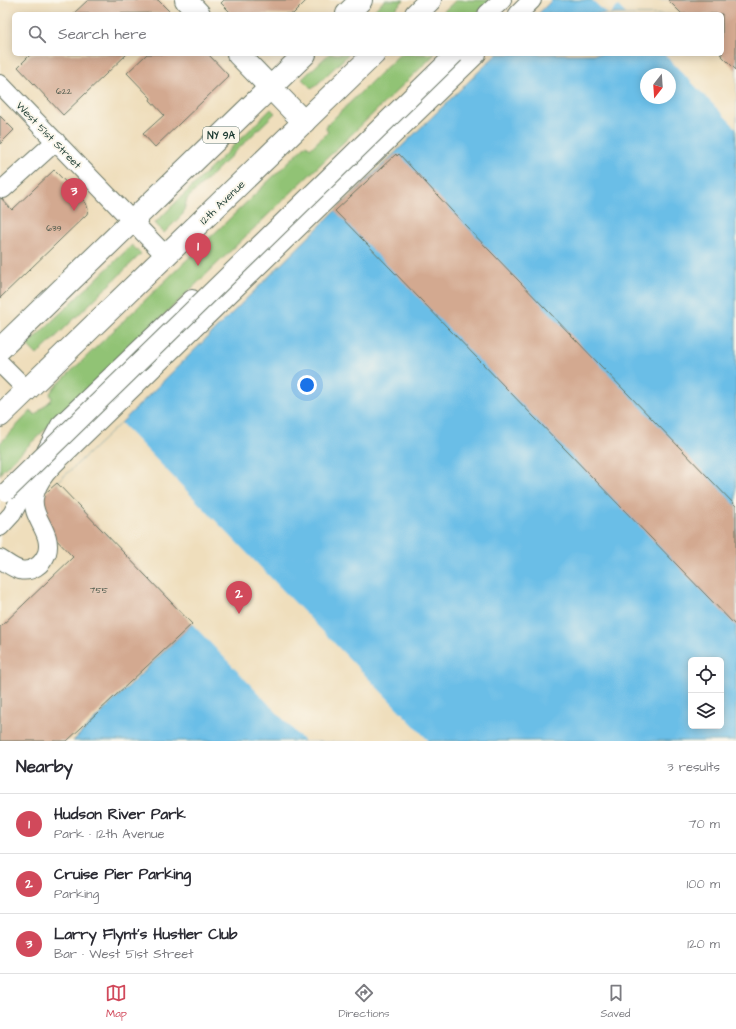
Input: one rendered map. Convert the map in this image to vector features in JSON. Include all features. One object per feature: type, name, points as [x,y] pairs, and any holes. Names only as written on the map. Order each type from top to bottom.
[{"type":"main road","points":[[186,0],[197,12]]},
{"type":"main road","points":[[349,12],[361,0]]},
{"type":"main road","points":[[418,12],[430,0]]},
{"type":"main road","points":[[240,56],[304,122]]},
{"type":"main road","name":"NY 9A","points":[[0,348],[303,56]]},
{"type":"main road","name":"12th Avenue","points":[[0,416],[372,56]]},
{"type":"street","points":[[489,12],[502,0]]},
{"type":"street","points":[[498,12],[510,0]]},
{"type":"street","points":[[520,12],[532,0]]},
{"type":"street","points":[[0,527],[12,514],[60,424],[444,56]]},
{"type":"street","points":[[0,523],[3,494],[453,56]]},
{"type":"street","points":[[1,557],[13,568],[20,570],[28,570],[36,567],[42,562],[48,550],[48,537],[35,509],[34,498],[38,486],[46,474],[74,445],[475,56]]},
{"type":"street","name":"West 51st Street","points":[[0,84],[166,256]]},
{"type":"street","points":[[3,189],[56,141]]},
{"type":"street","points":[[0,363],[26,390]]},
{"type":"green space","points":[[385,0],[404,0],[392,12],[372,12]]},
{"type":"green space","points":[[456,0],[491,0],[478,12],[443,12]]},
{"type":"green space","points":[[327,56],[347,56],[312,89],[302,79]]},
{"type":"green space","points":[[398,56],[433,56],[2,471],[0,475],[0,443],[31,411],[35,415],[52,399],[50,393],[56,386],[306,145],[311,148],[328,132],[326,129],[327,125]]},
{"type":"green space","points":[[271,109],[275,113],[187,199],[183,214],[164,233],[155,223]]},
{"type":"green space","points":[[132,245],[141,254],[37,355],[27,345]]},
{"type":"water","points":[[552,0],[736,0],[736,741],[73,741],[192,624],[57,483],[121,423],[333,213],[495,56],[724,56],[724,12],[540,12]]},
{"type":"pier","points":[[592,0],[736,0],[736,128],[666,56],[724,56],[724,12],[624,12],[618,6],[612,12],[605,12]]},
{"type":"pier","points":[[121,423],[429,741],[304,741],[57,483]]},
{"type":"building","points":[[88,0],[158,0],[170,12],[75,12]]},
{"type":"building","points":[[224,0],[307,0],[295,12],[230,12],[221,3]]},
{"type":"building","points":[[668,0],[736,0],[736,70],[722,56],[724,56],[724,12],[680,12]]},
{"type":"building","points":[[29,56],[125,56],[63,115],[18,67]]},
{"type":"building","points":[[145,56],[210,56],[229,76],[155,147],[143,134],[164,115],[150,100],[151,98],[127,73]]},
{"type":"building","points":[[0,116],[14,130],[0,144]]},
{"type":"building","points":[[396,154],[397,156],[399,154],[464,224],[736,506],[736,626],[335,211]]},
{"type":"building","points":[[54,170],[86,203],[88,209],[87,214],[0,298],[0,197],[12,210]]},
{"type":"building","points":[[57,483],[192,624],[67,741],[0,741],[0,627],[73,557],[27,509]]},
{"type":"place","name":"Larry Flynt's Hustler Club","points":[[74,211]]},
{"type":"place","name":"Hudson River Park","points":[[198,266]]},
{"type":"place","name":"Cruise Pier Parking","points":[[239,614]]}]
